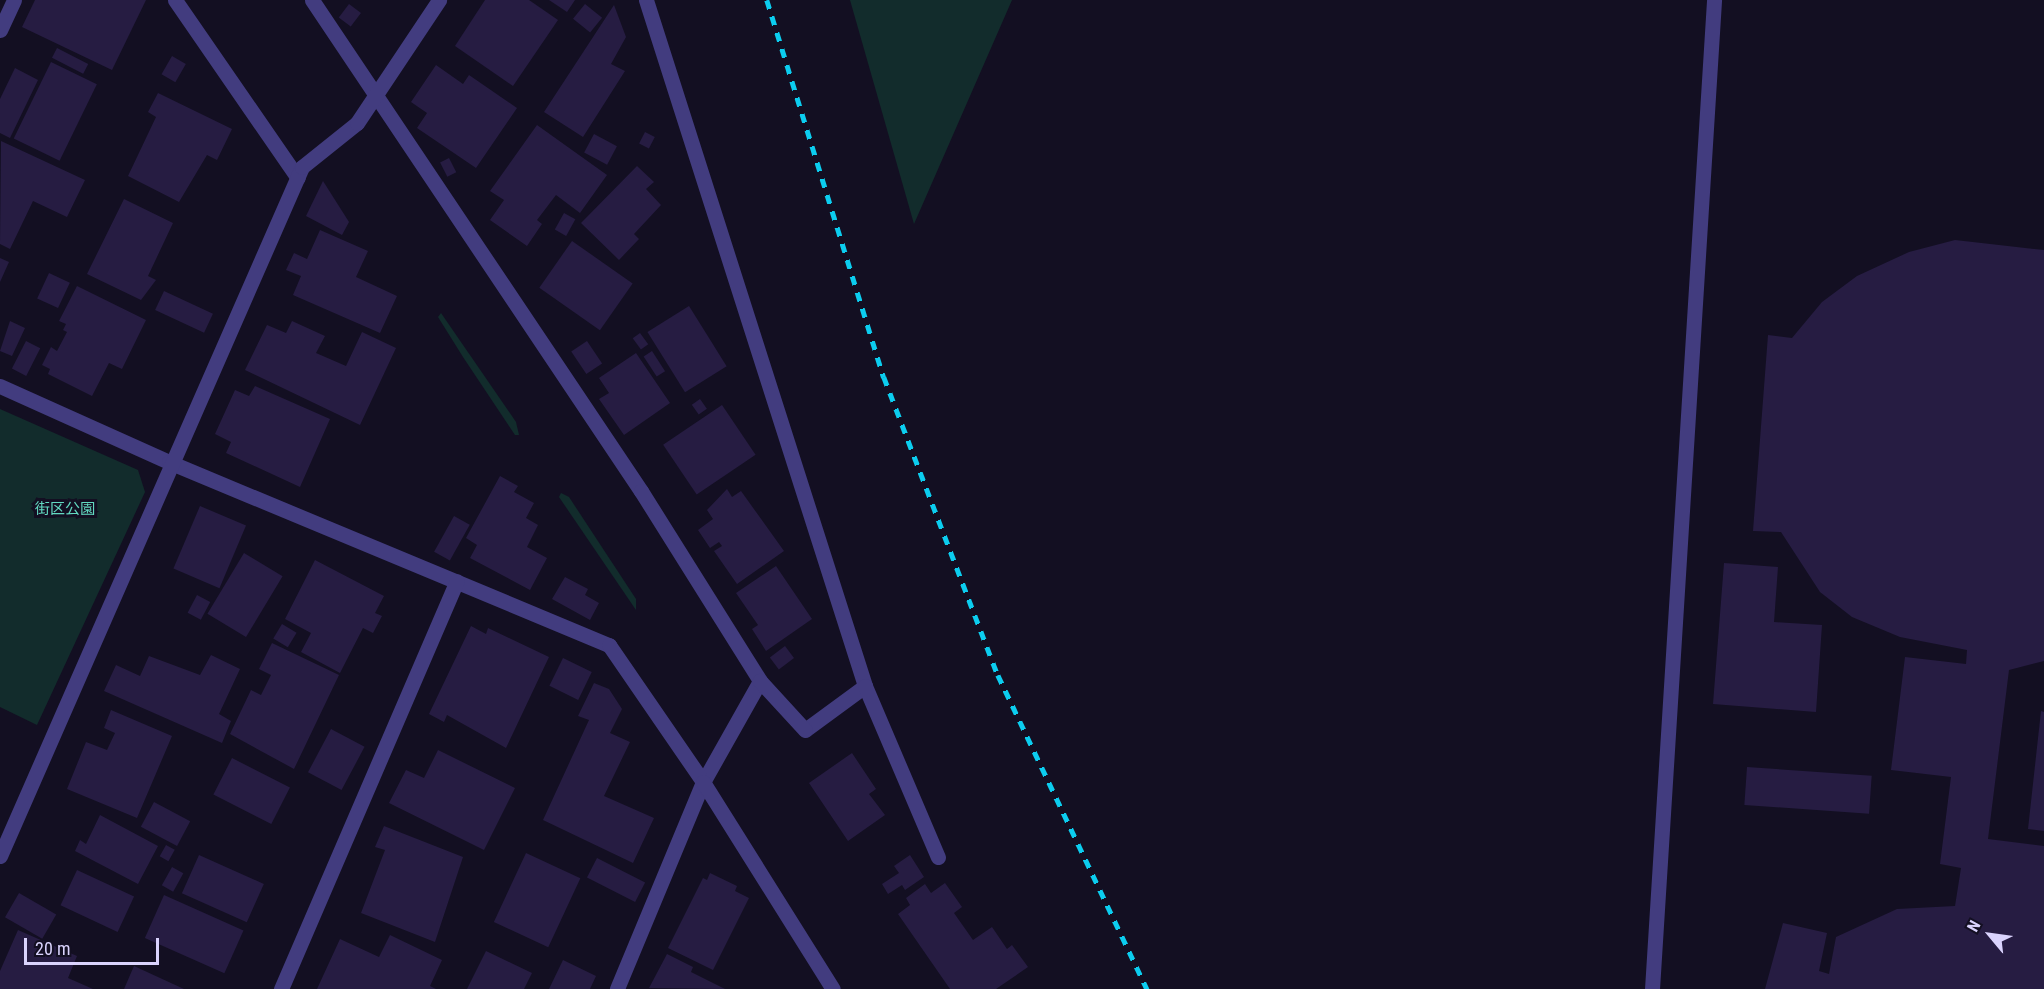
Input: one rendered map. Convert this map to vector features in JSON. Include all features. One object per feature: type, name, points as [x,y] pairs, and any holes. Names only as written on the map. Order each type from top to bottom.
[{"type":"street","points":[[0,30],[14,0]]},
{"type":"street","points":[[176,0],[298,178]]},
{"type":"street","points":[[312,0],[376,92],[641,491],[760,681],[806,730],[865,686]]},
{"type":"street","points":[[0,856],[170,462],[302,167],[357,123],[439,0]]},
{"type":"street","points":[[646,0],[865,686],[938,857]]},
{"type":"street","points":[[1652,989],[1714,0]]},
{"type":"street","points":[[0,386],[170,462],[609,645],[703,782],[832,989]]},
{"type":"street","points":[[281,989],[457,581]]},
{"type":"street","points":[[617,989],[703,782],[760,681]]},
{"type":"green space","points":[[850,0],[1012,0],[914,224]]},
{"type":"green space","points":[[441,313],[516,422],[519,435],[515,435],[463,357],[438,317]]},
{"type":"green space","name":"街区公園","points":[[0,409],[138,470],[145,492],[37,725],[0,707]]},
{"type":"green space","points":[[561,493],[569,497],[636,599],[636,610],[559,497]]},
{"type":"building","points":[[35,0],[146,0],[112,70],[22,27]]},
{"type":"building","points":[[485,0],[529,0],[558,20],[513,86],[455,46]]},
{"type":"building","points":[[549,0],[575,0],[567,12]]},
{"type":"building","points":[[349,4],[361,13],[351,27],[339,18]]},
{"type":"building","points":[[585,4],[602,18],[590,33],[573,19]]},
{"type":"building","points":[[614,5],[626,37],[611,64],[625,71],[583,137],[544,112]]},
{"type":"building","points":[[57,48],[88,64],[83,74],[52,58]]},
{"type":"building","points":[[172,56],[186,64],[175,82],[162,74]]},
{"type":"building","points":[[51,62],[97,84],[60,161],[14,138]]},
{"type":"building","points":[[436,65],[463,84],[469,75],[517,108],[476,168],[417,128],[427,113],[411,102]]},
{"type":"building","points":[[15,68],[38,80],[10,138],[0,133],[0,99]]},
{"type":"building","points":[[158,93],[232,129],[217,160],[207,155],[179,202],[128,176],[156,117],[148,112]]},
{"type":"building","points":[[537,125],[607,175],[580,213],[556,195],[537,220],[542,224],[527,246],[490,220],[504,200],[490,191]]},
{"type":"building","points":[[645,132],[655,137],[649,149],[639,144]]},
{"type":"building","points":[[594,134],[617,146],[607,165],[584,153]]},
{"type":"building","points":[[1,141],[85,180],[67,217],[33,201],[10,249],[0,244]]},
{"type":"building","points":[[449,158],[456,172],[447,177],[440,163]]},
{"type":"building","points":[[637,166],[654,182],[646,189],[661,205],[634,234],[639,239],[619,260],[581,223]]},
{"type":"building","points":[[323,181],[349,222],[342,235],[306,216]]},
{"type":"building","points":[[124,199],[173,223],[148,276],[156,280],[141,300],[87,274]]},
{"type":"building","points":[[564,213],[575,219],[566,236],[555,230]]},
{"type":"building","points":[[320,230],[368,251],[356,277],[397,296],[380,333],[293,295],[301,276],[286,270],[294,253],[307,259]]},
{"type":"building","points":[[1955,240],[2044,250],[2044,661],[2009,670],[1988,839],[2044,846],[2044,989],[1765,989],[1783,923],[1827,933],[1819,971],[1829,974],[1836,937],[1897,909],[1955,906],[1961,868],[1940,864],[1951,777],[1891,770],[1905,657],[1966,664],[1967,650],[1900,637],[1852,617],[1820,592],[1781,532],[1753,531],[1768,335],[1792,338],[1822,302],[1857,276],[1909,252]]},
{"type":"building","points":[[572,241],[633,283],[600,330],[539,288]]},
{"type":"building","points":[[0,258],[9,262],[0,282]]},
{"type":"building","points":[[49,273],[70,283],[58,308],[37,298]]},
{"type":"building","points":[[77,286],[146,320],[122,369],[109,363],[92,396],[48,374],[50,369],[42,365],[51,347],[57,351],[67,332],[63,330],[66,324],[59,321]]},
{"type":"building","points":[[164,291],[213,314],[204,333],[155,310]]},
{"type":"building","points":[[689,306],[727,366],[685,392],[647,332]]},
{"type":"building","points":[[10,321],[25,328],[12,356],[0,351]]},
{"type":"building","points":[[292,321],[325,336],[316,353],[346,366],[362,332],[396,348],[360,425],[245,370],[267,325],[286,333]]},
{"type":"building","points":[[640,333],[648,344],[641,350],[633,338]]},
{"type":"building","points":[[26,341],[40,348],[26,376],[12,369]]},
{"type":"building","points":[[587,341],[602,363],[586,374],[571,352]]},
{"type":"building","points":[[652,351],[665,371],[657,377],[644,356]]},
{"type":"building","points":[[636,353],[670,403],[624,435],[599,399],[609,393],[599,378]]},
{"type":"building","points":[[255,386],[330,419],[300,487],[226,453],[231,442],[215,434],[235,390],[249,396]]},
{"type":"building","points":[[700,399],[707,409],[699,415],[692,405]]},
{"type":"building","points":[[722,405],[756,455],[697,494],[663,445]]},
{"type":"building","points":[[500,476],[518,486],[514,492],[534,503],[526,518],[538,525],[527,547],[547,558],[530,590],[470,558],[477,545],[466,538]]},
{"type":"building","points":[[727,489],[732,497],[741,491],[784,551],[737,584],[714,551],[722,546],[719,542],[710,548],[698,530],[713,519],[707,510]]},
{"type":"building","points":[[200,506],[246,526],[219,588],[173,569]]},
{"type":"building","points":[[454,516],[470,525],[450,561],[434,552]]},
{"type":"building","points":[[244,553],[283,576],[246,637],[207,614]]},
{"type":"building","points":[[315,560],[384,596],[375,613],[382,616],[373,633],[363,628],[340,673],[301,652],[311,633],[285,619]]},
{"type":"building","points":[[1724,563],[1778,567],[1774,622],[1822,625],[1816,712],[1713,704]]},
{"type":"building","points":[[776,566],[812,619],[766,651],[752,629],[758,625],[736,593]]},
{"type":"building","points":[[565,577],[588,589],[585,595],[599,603],[590,620],[552,599]]},
{"type":"building","points":[[197,595],[210,602],[201,620],[188,613]]},
{"type":"building","points":[[282,624],[297,633],[288,647],[273,639]]},
{"type":"building","points":[[471,626],[486,634],[488,628],[549,657],[506,748],[447,715],[444,722],[429,714]]},
{"type":"building","points":[[272,643],[339,675],[294,769],[230,734],[251,690],[261,695],[271,675],[259,669]]},
{"type":"building","points":[[785,646],[794,658],[779,669],[770,657]]},
{"type":"building","points":[[211,655],[240,669],[219,714],[231,721],[222,743],[104,691],[116,665],[140,676],[149,656],[200,675]]},
{"type":"building","points":[[563,658],[592,672],[578,700],[549,686]]},
{"type":"building","points":[[594,683],[609,689],[622,709],[610,733],[630,742],[604,796],[654,818],[633,863],[543,820],[589,720],[578,716]]},
{"type":"building","points":[[111,710],[172,736],[137,818],[67,789],[86,742],[107,750],[115,733],[104,728]]},
{"type":"building","points":[[2041,711],[2044,712],[2044,831],[2028,829]]},
{"type":"building","points":[[331,729],[365,747],[342,790],[308,772]]},
{"type":"building","points":[[438,750],[515,788],[484,850],[389,803],[406,770],[424,778]]},
{"type":"building","points":[[852,753],[876,789],[869,794],[885,815],[848,841],[809,783]]},
{"type":"building","points":[[232,758],[290,788],[271,824],[213,795]]},
{"type":"building","points":[[1747,767],[1872,776],[1869,814],[1744,805]]},
{"type":"building","points":[[154,802],[190,821],[177,846],[141,827]]},
{"type":"building","points":[[100,815],[158,846],[138,884],[75,851],[80,840],[86,844]]},
{"type":"building","points":[[384,826],[463,857],[435,942],[361,913],[385,850],[375,847]]},
{"type":"building","points":[[166,845],[175,850],[168,861],[160,856]]},
{"type":"building","points":[[526,853],[580,878],[548,947],[494,922]]},
{"type":"building","points":[[199,855],[264,884],[247,922],[182,893]]},
{"type":"building","points":[[910,855],[924,877],[905,890],[902,885],[888,894],[882,884],[899,873],[894,866]]},
{"type":"building","points":[[597,858],[645,883],[635,902],[587,878]]},
{"type":"building","points":[[172,867],[183,873],[173,892],[162,885]]},
{"type":"building","points":[[77,870],[134,897],[118,932],[61,905]]},
{"type":"building","points":[[710,873],[737,886],[735,891],[749,898],[713,970],[668,948],[703,878],[707,880]]},
{"type":"building","points":[[945,883],[962,907],[954,913],[973,940],[992,927],[1007,949],[1012,945],[1028,967],[996,989],[950,989],[898,914],[910,905],[906,898],[925,884],[931,893]]},
{"type":"building","points":[[19,893],[56,914],[42,939],[5,917]]},
{"type":"building","points":[[164,895],[243,930],[224,973],[145,938]]},
{"type":"building","points":[[18,930],[77,956],[68,978],[93,989],[0,989],[0,971]]},
{"type":"building","points":[[390,935],[442,960],[430,986],[436,989],[317,989],[340,939],[379,957]]},
{"type":"building","points":[[486,951],[532,973],[524,989],[467,989]]},
{"type":"building","points":[[667,954],[693,967],[691,972],[725,989],[649,988]]},
{"type":"building","points":[[563,960],[596,976],[590,989],[549,989]]},
{"type":"building","points":[[134,966],[184,989],[124,989]]},
{"type":"railway","points":[[767,0],[884,377],[998,675],[1147,989]]}]
